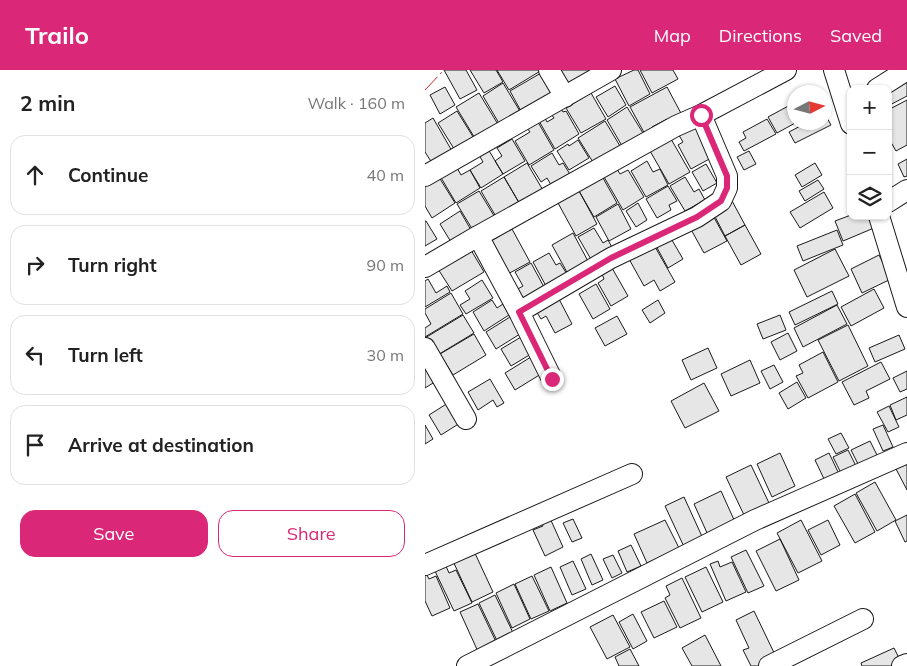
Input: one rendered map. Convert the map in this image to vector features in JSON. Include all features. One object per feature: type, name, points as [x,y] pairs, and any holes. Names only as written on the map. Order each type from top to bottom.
[{"type":"street","points":[[549,70],[565,97]]},
{"type":"street","points":[[425,176],[611,70]]},
{"type":"street","points":[[425,267],[676,126],[701,115],[785,70]]},
{"type":"street","points":[[833,70],[847,107]]},
{"type":"street","points":[[883,85],[907,70]]},
{"type":"street","points":[[519,312],[611,258],[697,217],[721,201],[727,188],[727,176],[701,115]]},
{"type":"street","points":[[892,199],[907,190]]},
{"type":"street","points":[[880,220],[907,307]]},
{"type":"street","points":[[478,236],[552,379]]},
{"type":"street","points":[[425,348],[466,419]]},
{"type":"street","points":[[467,666],[755,520],[907,454]]},
{"type":"street","points":[[425,565],[632,474]]},
{"type":"street","points":[[769,666],[863,618]]},
{"type":"street","points":[[902,666],[907,664]]},
{"type":"building","points":[[444,70],[466,70],[477,90],[460,99]]},
{"type":"building","points":[[470,70],[496,70],[503,82],[484,93]]},
{"type":"building","points":[[497,70],[542,70],[509,90]]},
{"type":"building","points":[[559,70],[602,70],[569,88]]},
{"type":"building","points":[[638,70],[650,94],[629,106],[615,79]]},
{"type":"building","points":[[640,70],[673,70],[678,79],[652,93]]},
{"type":"building","points":[[541,73],[554,95],[522,113],[510,91]]},
{"type":"building","points":[[907,78],[907,96],[892,104],[892,87]]},
{"type":"building","points":[[503,83],[521,113],[500,125],[483,96]]},
{"type":"building","points":[[615,86],[626,105],[608,117],[596,97]]},
{"type":"building","points":[[445,87],[455,105],[440,114],[430,95]]},
{"type":"building","points":[[667,87],[683,117],[670,124],[667,119],[652,127],[654,131],[646,136],[630,107]]},
{"type":"building","points":[[479,93],[499,126],[476,140],[456,107]]},
{"type":"building","points":[[591,93],[606,119],[581,133],[566,108]]},
{"type":"building","points":[[907,100],[907,145],[896,151],[892,144],[892,108]]},
{"type":"building","points":[[627,107],[646,138],[625,151],[607,120]]},
{"type":"building","points":[[787,107],[787,128],[777,133],[768,117]]},
{"type":"building","points":[[561,109],[563,112],[566,111],[579,134],[555,149],[539,121],[545,118],[547,122],[554,118],[551,114]]},
{"type":"building","points":[[457,111],[475,140],[456,152],[438,123]]},
{"type":"building","points":[[433,118],[452,151],[432,163],[425,152],[425,123]]},
{"type":"building","points":[[767,119],[776,134],[744,151],[739,142],[746,138],[743,132]]},
{"type":"building","points":[[605,121],[623,151],[596,167],[578,138]]},
{"type":"building","points":[[538,122],[554,150],[529,165],[515,141],[530,132],[527,128]]},
{"type":"building","points":[[694,122],[713,157],[691,169],[678,145],[683,142],[677,132]]},
{"type":"building","points":[[793,130],[821,130],[795,143],[789,132]]},
{"type":"building","points":[[512,139],[525,161],[503,174],[495,161],[502,156],[497,148]]},
{"type":"building","points":[[671,139],[690,172],[669,184],[650,151]]},
{"type":"building","points":[[578,140],[589,158],[569,170],[557,151]]},
{"type":"building","points":[[488,149],[503,174],[481,188],[470,170],[483,162],[479,155]]},
{"type":"building","points":[[749,151],[756,164],[744,170],[737,157]]},
{"type":"building","points":[[552,153],[559,165],[563,163],[573,179],[554,190],[547,178],[541,182],[531,166]]},
{"type":"building","points":[[907,159],[907,176],[904,177],[898,164]]},
{"type":"building","points":[[647,161],[653,172],[660,169],[668,185],[646,197],[631,171]]},
{"type":"building","points":[[527,163],[544,192],[521,206],[504,177]]},
{"type":"building","points":[[815,163],[822,175],[802,187],[795,175]]},
{"type":"building","points":[[706,164],[717,183],[703,191],[692,172]]},
{"type":"building","points":[[456,166],[461,175],[470,170],[480,188],[456,203],[440,176]]},
{"type":"building","points":[[617,169],[620,174],[628,170],[644,197],[623,210],[604,177]]},
{"type":"building","points":[[437,174],[455,203],[432,218],[425,206],[425,181]]},
{"type":"building","points":[[504,177],[521,206],[498,220],[481,191]]},
{"type":"building","points":[[685,177],[694,192],[699,189],[705,200],[685,211],[670,186]]},
{"type":"building","points":[[603,178],[617,203],[594,217],[579,191]]},
{"type":"building","points":[[818,180],[824,189],[805,201],[799,191]]},
{"type":"building","points":[[668,186],[677,201],[669,205],[671,210],[657,218],[646,199]]},
{"type":"building","points":[[479,191],[496,219],[474,232],[457,204]]},
{"type":"building","points":[[579,191],[597,224],[576,236],[558,203]]},
{"type":"building","points":[[824,192],[833,208],[800,228],[790,212]]},
{"type":"building","points":[[731,199],[745,225],[725,236],[711,209]]},
{"type":"building","points":[[638,203],[647,220],[636,227],[626,211]]},
{"type":"building","points":[[618,204],[631,229],[609,241],[596,217]]},
{"type":"building","points":[[460,211],[471,230],[451,242],[440,224]]},
{"type":"building","points":[[711,212],[727,241],[704,253],[688,224]]},
{"type":"building","points":[[847,216],[847,220],[871,220],[874,228],[843,241],[835,221]]},
{"type":"building","points":[[425,221],[437,239],[425,246]]},
{"type":"building","points":[[745,225],[761,254],[741,265],[725,236]]},
{"type":"building","points":[[594,228],[603,243],[608,240],[613,249],[592,261],[578,237]]},
{"type":"building","points":[[512,229],[530,262],[504,276],[486,244]]},
{"type":"building","points":[[837,230],[843,245],[803,261],[797,246]]},
{"type":"building","points":[[573,233],[589,263],[568,274],[552,245]]},
{"type":"building","points":[[669,235],[683,259],[668,268],[655,244]]},
{"type":"building","points":[[654,245],[675,282],[660,291],[654,280],[644,286],[629,259]]},
{"type":"building","points":[[835,249],[849,276],[807,297],[794,270]]},
{"type":"building","points":[[471,250],[484,272],[452,291],[438,269]]},
{"type":"building","points":[[549,253],[556,265],[560,263],[567,274],[546,286],[533,262]]},
{"type":"building","points":[[879,255],[891,279],[862,293],[851,269]]},
{"type":"building","points":[[531,263],[544,287],[521,300],[516,290],[523,286],[515,272]]},
{"type":"building","points":[[612,268],[628,296],[611,306],[598,283],[604,279],[602,274]]},
{"type":"building","points":[[428,279],[436,293],[447,286],[450,292],[425,307],[425,281]]},
{"type":"building","points":[[482,280],[493,298],[466,314],[460,305],[470,299],[465,291]]},
{"type":"building","points":[[596,284],[610,309],[593,319],[579,294]]},
{"type":"building","points":[[874,289],[884,308],[851,326],[841,307]]},
{"type":"building","points":[[832,291],[838,304],[795,325],[789,312]]},
{"type":"building","points":[[451,293],[463,314],[425,337],[425,328],[431,324],[425,309]]},
{"type":"building","points":[[559,299],[572,324],[555,333],[546,316],[541,319],[536,311]]},
{"type":"building","points":[[492,300],[497,308],[503,304],[509,315],[484,331],[473,312]]},
{"type":"building","points":[[658,300],[665,313],[650,323],[642,310]]},
{"type":"building","points":[[837,305],[847,324],[803,347],[794,328]]},
{"type":"building","points":[[463,315],[474,333],[436,356],[425,338]]},
{"type":"building","points":[[780,315],[786,330],[763,339],[757,324]]},
{"type":"building","points":[[617,316],[627,334],[605,346],[595,328]]},
{"type":"building","points":[[510,317],[520,334],[496,349],[486,332]]},
{"type":"building","points":[[848,325],[868,366],[839,381],[818,340]]},
{"type":"building","points":[[788,333],[797,351],[780,360],[771,342]]},
{"type":"building","points":[[474,334],[486,355],[453,375],[440,354]]},
{"type":"building","points":[[899,335],[905,349],[875,362],[869,348]]},
{"type":"building","points":[[521,337],[531,354],[511,366],[501,349]]},
{"type":"building","points":[[708,348],[717,368],[691,380],[682,360]]},
{"type":"building","points":[[823,352],[838,382],[808,398],[796,376],[803,373],[799,365]]},
{"type":"building","points":[[531,357],[541,374],[515,390],[505,373]]},
{"type":"building","points":[[750,360],[760,383],[731,396],[721,374]]},
{"type":"building","points":[[881,362],[890,379],[866,391],[869,398],[854,405],[842,382]]},
{"type":"building","points":[[425,363],[438,380],[425,388]]},
{"type":"building","points":[[774,365],[783,382],[770,389],[761,371]]},
{"type":"building","points":[[907,371],[907,389],[900,392],[893,378]]},
{"type":"building","points":[[490,379],[504,403],[497,407],[493,400],[478,410],[468,392]]},
{"type":"building","points":[[797,382],[806,398],[788,409],[779,393]]},
{"type":"building","points":[[704,383],[719,411],[685,428],[671,401]]},
{"type":"building","points":[[907,397],[907,415],[896,420],[890,405]]},
{"type":"building","points":[[448,403],[460,423],[441,435],[429,415]]},
{"type":"building","points":[[889,406],[899,427],[888,432],[877,412]]},
{"type":"building","points":[[425,425],[433,439],[425,444]]},
{"type":"building","points":[[883,425],[893,447],[883,451],[873,429]]},
{"type":"building","points":[[841,433],[849,448],[836,454],[828,439]]},
{"type":"building","points":[[870,441],[879,459],[860,468],[851,450]]},
{"type":"building","points":[[848,450],[856,466],[841,473],[833,457]]},
{"type":"building","points":[[780,453],[795,486],[772,497],[757,464]]},
{"type":"building","points":[[829,453],[839,474],[825,481],[815,460]]},
{"type":"building","points":[[907,464],[907,490],[896,469]]},
{"type":"building","points":[[751,465],[769,503],[744,515],[726,477]]},
{"type":"building","points":[[875,482],[896,520],[877,531],[856,493]]},
{"type":"building","points":[[721,491],[735,522],[708,535],[694,504]]},
{"type":"building","points":[[855,494],[875,532],[855,543],[834,506]]},
{"type":"building","points":[[684,497],[705,543],[686,551],[665,506]]},
{"type":"building","points":[[907,515],[907,541],[905,542],[895,521]]},
{"type":"building","points":[[549,516],[563,547],[545,556],[533,530],[543,526],[540,520]]},
{"type":"building","points":[[573,519],[582,538],[572,542],[563,523]]},
{"type":"building","points":[[665,520],[679,548],[647,563],[634,534]]},
{"type":"building","points":[[801,520],[822,561],[798,573],[777,533]]},
{"type":"building","points":[[828,520],[840,545],[821,555],[808,530]]},
{"type":"building","points":[[780,539],[799,580],[776,591],[756,551]]},
{"type":"building","points":[[631,545],[641,566],[627,572],[618,551]]},
{"type":"building","points":[[473,549],[493,592],[472,602],[452,559]]},
{"type":"building","points":[[746,550],[764,586],[748,593],[731,557]]},
{"type":"building","points":[[591,554],[603,580],[592,585],[581,559]]},
{"type":"building","points":[[613,555],[622,573],[612,578],[603,559]]},
{"type":"building","points":[[573,561],[586,589],[572,595],[560,567]]},
{"type":"building","points":[[718,561],[720,567],[732,562],[746,592],[726,601],[710,564]]},
{"type":"building","points":[[445,564],[449,573],[456,570],[472,603],[454,611],[434,569]]},
{"type":"building","points":[[551,567],[567,603],[550,611],[534,575]]},
{"type":"building","points":[[706,567],[723,602],[702,612],[685,577]]},
{"type":"building","points":[[426,573],[429,579],[436,576],[450,608],[432,616],[425,601]]},
{"type":"building","points":[[532,576],[549,611],[531,619],[515,584]]},
{"type":"building","points":[[682,578],[701,618],[680,628],[665,598],[670,595],[666,586]]},
{"type":"building","points":[[514,584],[530,619],[512,628],[496,593]]},
{"type":"building","points":[[495,595],[516,639],[500,647],[479,603]]},
{"type":"building","points":[[664,601],[677,627],[654,638],[641,612]]},
{"type":"building","points":[[478,604],[499,648],[480,656],[460,612]]},
{"type":"building","points":[[754,611],[777,659],[763,666],[751,666],[743,650],[749,648],[736,620]]},
{"type":"building","points":[[633,614],[647,641],[633,649],[619,622]]},
{"type":"building","points":[[613,615],[630,647],[607,659],[590,627]]},
{"type":"building","points":[[705,635],[721,666],[692,666],[682,648]]},
{"type":"building","points":[[894,648],[902,664],[897,666],[862,666],[861,663]]},
{"type":"building","points":[[630,649],[639,666],[619,666],[615,657]]},
{"type":"power","points":[[425,90],[444,70]]},
{"type":"route","points":[[552,379],[519,312],[611,258],[697,217],[721,201],[727,188],[727,176],[701,115]]}]
